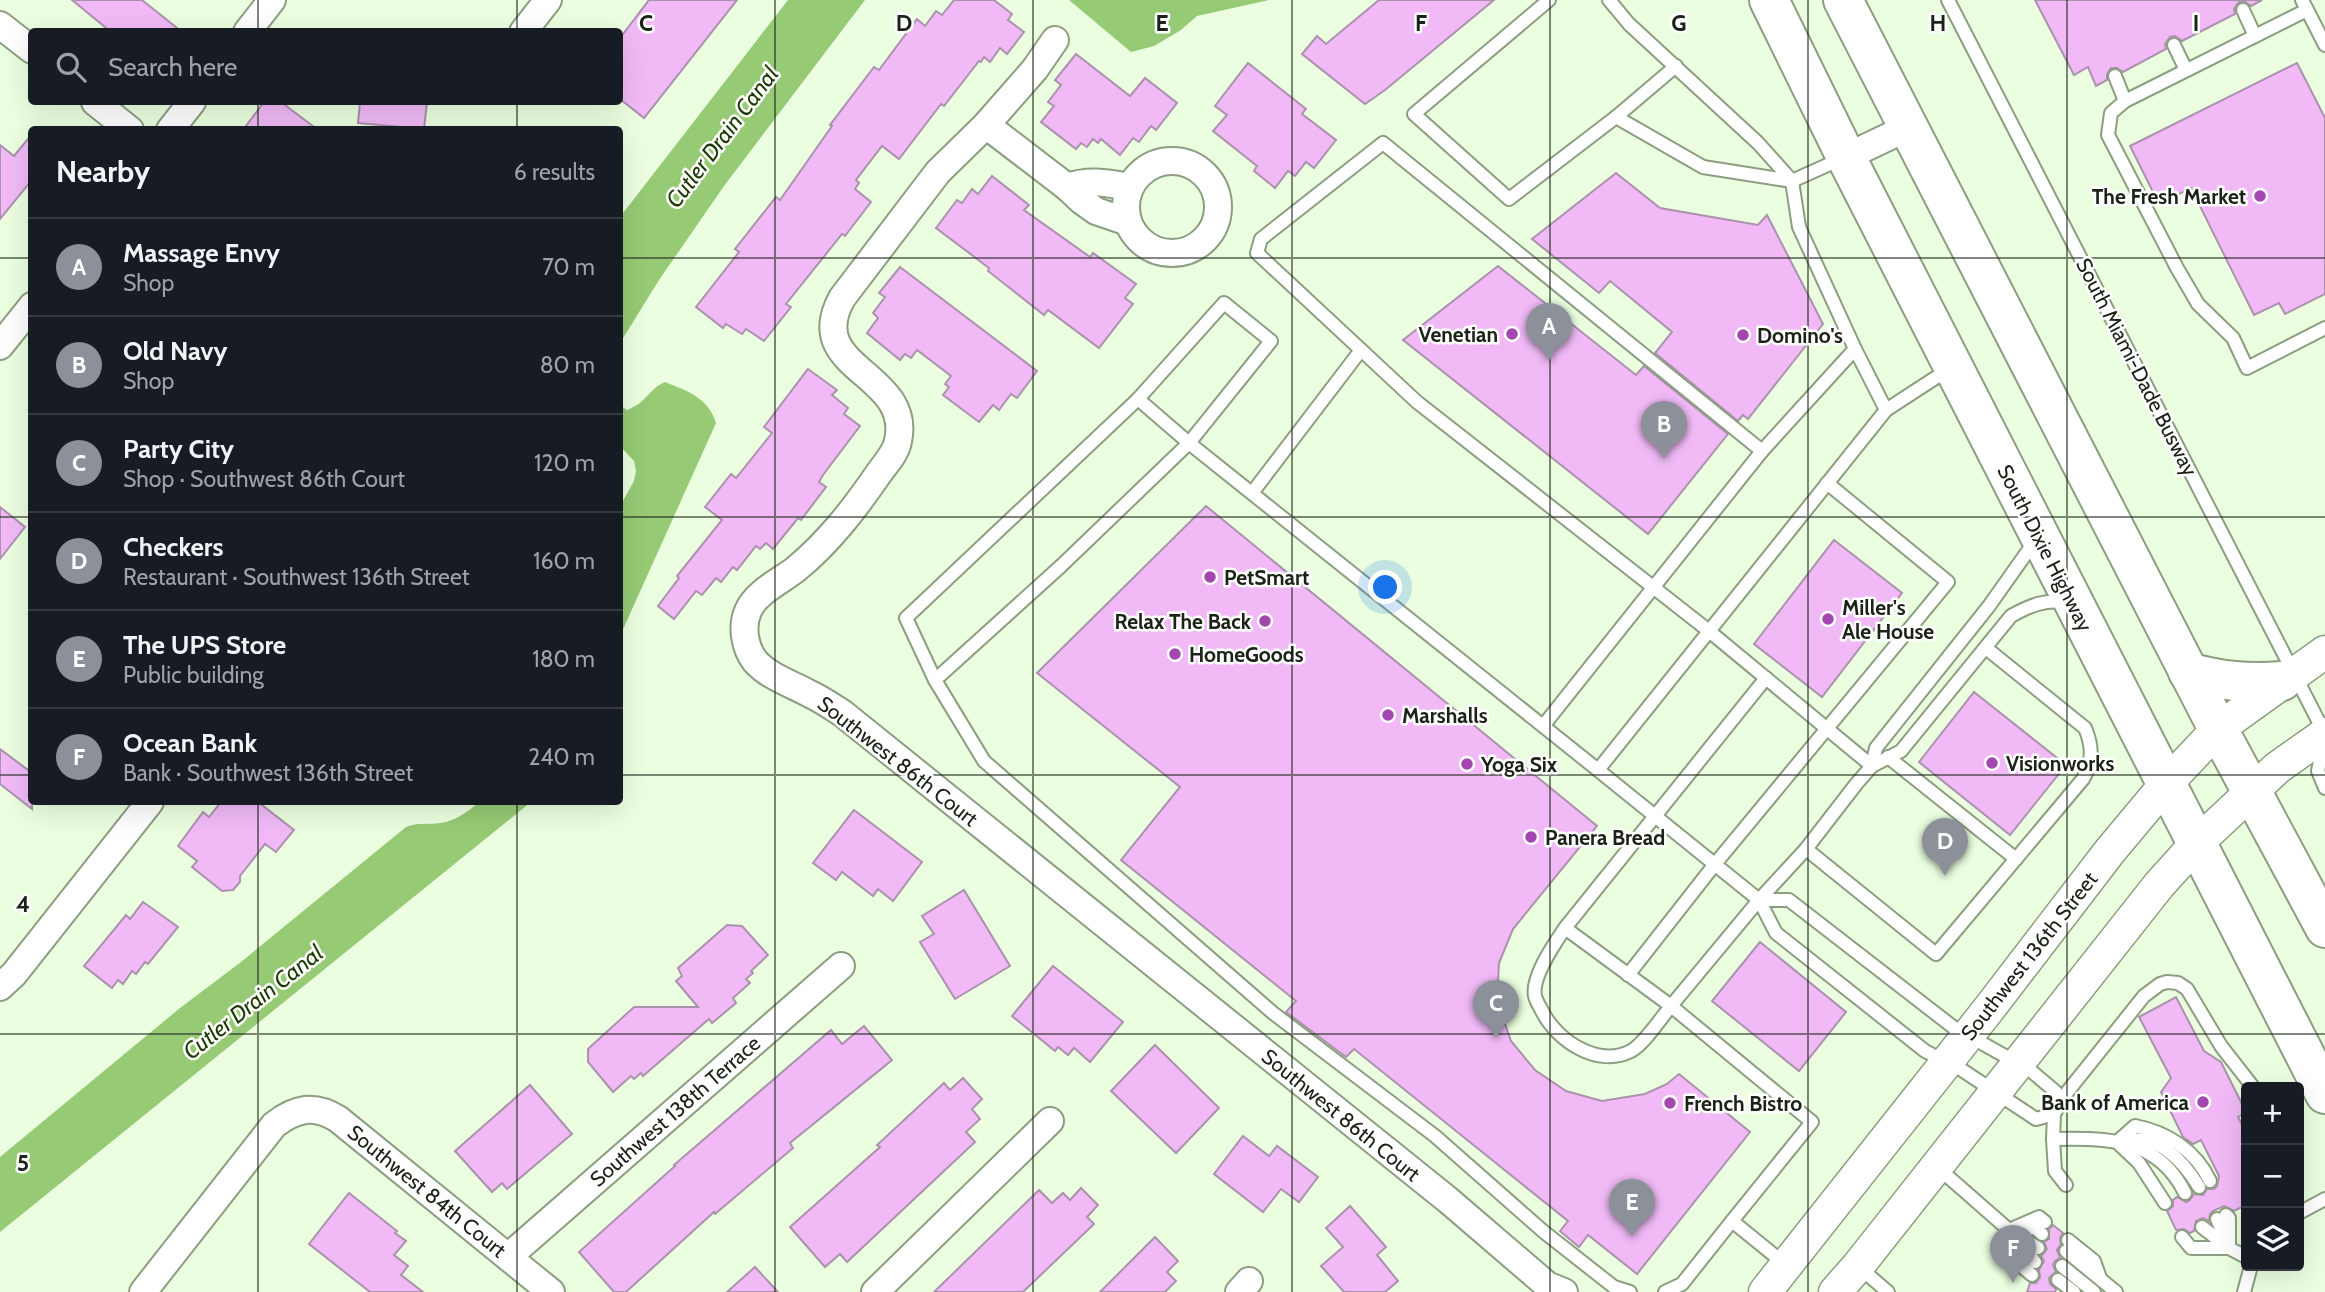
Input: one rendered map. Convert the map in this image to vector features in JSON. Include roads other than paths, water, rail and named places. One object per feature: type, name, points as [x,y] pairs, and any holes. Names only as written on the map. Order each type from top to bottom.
[{"type":"highway","name":"South Dixie Highway","points":[[1769,0],[1846,157],[2325,1094]]},
{"type":"highway","points":[[1843,0],[2188,672],[2325,928]]},
{"type":"highway","points":[[2188,672],[2229,682],[2253,684],[2288,677]]},
{"type":"street","points":[[250,28],[272,0]]},
{"type":"street","points":[[526,28],[548,0]]},
{"type":"street","points":[[0,25],[28,47]]},
{"type":"street","name":"Southwest 86th Court","points":[[1055,40],[1035,69],[986,125],[938,172],[836,309],[833,323],[838,346],[852,364],[887,393],[898,416],[897,448],[826,542],[762,594],[748,610],[744,633],[751,654],[757,663],[776,677],[842,713],[1448,1200],[1554,1290]]},
{"type":"street","points":[[99,105],[125,126]]},
{"type":"street","points":[[173,126],[190,105]]},
{"type":"street","points":[[986,125],[1096,211],[1128,222]]},
{"type":"street","points":[[1846,157],[1909,127]]},
{"type":"street","points":[[1167,160],[1198,168],[1209,179],[1216,193],[1218,209],[1214,225],[1206,238],[1193,248],[1178,253],[1147,247],[1135,236],[1128,222],[1126,198],[1130,187],[1139,174],[1152,165],[1167,160]]},
{"type":"street","points":[[1067,187],[1081,182],[1130,187]]},
{"type":"street","points":[[0,346],[28,311]]},
{"type":"street","name":"Southwest 136th Street","points":[[1765,1292],[2110,851],[2166,784],[2218,729],[2325,652]]},
{"type":"street","points":[[1835,1292],[2159,885],[2252,790],[2277,768],[2325,734]]},
{"type":"street","points":[[0,987],[15,974],[148,805]]},
{"type":"street","name":"Southwest 138th Terrace","points":[[508,1257],[841,966]]},
{"type":"street","name":"Southwest 84th Court","points":[[143,1292],[274,1125],[294,1111],[305,1108],[316,1109],[338,1119],[551,1292]]},
{"type":"street","points":[[875,1292],[1050,1121]]},
{"type":"lane","points":[[1549,0],[1414,114],[1509,199],[1616,117],[1676,66]]},
{"type":"lane","points":[[1609,0],[1629,24],[1758,143],[1792,181],[1799,227],[1886,410]]},
{"type":"lane","name":"South Miami-Dade Busway","points":[[1948,0],[2288,677],[2325,734]]},
{"type":"lane","points":[[2325,45],[2304,5],[2255,36],[2124,101],[2111,113],[2108,135],[2198,304],[2233,338],[2247,368],[2325,328]]},
{"type":"lane","points":[[2243,10],[2255,36]]},
{"type":"lane","points":[[2174,45],[2186,70]]},
{"type":"lane","points":[[2115,76],[2124,101]]},
{"type":"lane","points":[[1616,117],[1703,167],[1792,181],[1846,157]]},
{"type":"lane","points":[[1762,451],[1383,143],[1261,239],[1257,253],[1417,401],[1709,631],[1872,766]]},
{"type":"lane","points":[[935,680],[1061,566],[1189,443],[1271,341],[1224,303],[1138,399],[906,618],[935,680],[984,761],[1273,1013],[1435,1136],[1544,1232],[1614,1287],[1630,1292]]},
{"type":"lane","points":[[1543,726],[1762,451],[1855,349]]},
{"type":"lane","points":[[1252,494],[1360,350]]},
{"type":"lane","points":[[1598,770],[1886,410],[1953,367]]},
{"type":"lane","points":[[1138,399],[1252,494],[1759,900],[1776,933],[1924,1051],[1996,1091],[2036,1119],[2054,1114],[2068,1091],[2144,996],[2160,984],[2178,983],[2187,989],[2221,1046],[2249,1082]]},
{"type":"lane","points":[[1629,975],[1715,864],[1948,582],[1827,483]]},
{"type":"lane","points":[[1872,766],[1876,748],[1989,606],[2039,535]]},
{"type":"lane","points":[[1766,678],[1565,928],[1542,962],[1534,995],[1548,1023],[1569,1043],[1595,1055],[1611,1057],[1633,1050],[1759,900],[1806,849],[1872,766],[1901,751],[2011,616],[2030,606],[2055,600],[2075,605]]},
{"type":"lane","points":[[1806,849],[1936,954],[2083,779],[2092,757],[2085,728],[1986,648]]},
{"type":"lane","points":[[2325,734],[2318,771],[2325,788]]},
{"type":"lane","points":[[1888,757],[2015,859]]},
{"type":"lane","points":[[1759,900],[1789,900],[1953,1027],[2030,1070],[2056,1091],[2053,1139],[2055,1171],[2066,1185]]},
{"type":"lane","points":[[1565,928],[1671,1006],[1812,1122],[1682,1284],[1665,1292]]},
{"type":"lane","points":[[2117,1142],[2133,1138],[2159,1145],[2179,1158],[2204,1184]]},
{"type":"lane","points":[[2053,1139],[2117,1142],[2144,1150],[2161,1160],[2174,1173],[2185,1194]]},
{"type":"lane","points":[[2117,1142],[2139,1163],[2165,1203]]},
{"type":"lane","points":[[1937,1167],[2009,1230],[2035,1262]]},
{"type":"lane","points":[[2304,1209],[2325,1199]]},
{"type":"lane","points":[[2009,1230],[2039,1217],[2044,1228]]},
{"type":"lane","points":[[2222,1217],[2229,1218],[2229,1248]]},
{"type":"lane","points":[[1732,1221],[1786,1265]]},
{"type":"lane","points":[[2202,1227],[2241,1254]]},
{"type":"lane","points":[[2009,1230],[2038,1248]]},
{"type":"lane","points":[[2009,1230],[2020,1265],[2032,1275]]},
{"type":"lane","points":[[2182,1237],[2191,1248],[2229,1248]]},
{"type":"lane","points":[[2067,1246],[2116,1292]]},
{"type":"lane","points":[[1858,1266],[1888,1292]]},
{"type":"lane","points":[[2062,1266],[2094,1292]]},
{"type":"lane","points":[[2245,1292],[2249,1271]]},
{"type":"lane","points":[[2058,1280],[2074,1292]]},
{"type":"water","name":"Cutler Drain Canal","points":[[788,0],[865,0],[724,186],[659,280],[623,338],[623,213]]},
{"type":"water","points":[[1069,0],[1269,0],[1197,16],[1181,30],[1154,46],[1131,52]]},
{"type":"water","points":[[665,382],[689,392],[708,407],[716,423],[623,629],[623,501],[634,481],[636,471],[634,461],[623,449],[623,407],[627,410],[634,407]]},
{"type":"water","name":"Cutler Drain Canal","points":[[475,805],[527,805],[0,1232],[0,1157],[406,827],[451,821]]},
{"type":"place","name":"The Fresh Market","points":[[2260,196]]},
{"type":"place","name":"Venetian","points":[[1512,334]]},
{"type":"place","name":"Domino's","points":[[1743,335]]},
{"type":"place","name":"Massage Envy","points":[[1549,361]]},
{"type":"place","name":"Old Navy","points":[[1664,459]]},
{"type":"place","name":"PetSmart","points":[[1210,577]]},
{"type":"place","name":"Miller's Ale House","points":[[1828,619]]},
{"type":"place","name":"Relax The Back","points":[[1265,621]]},
{"type":"place","name":"HomeGoods","points":[[1175,654]]},
{"type":"place","name":"Marshalls","points":[[1388,715]]},
{"type":"place","name":"Visionworks","points":[[1992,763]]},
{"type":"place","name":"Yoga Six","points":[[1467,764]]},
{"type":"place","name":"Panera Bread","points":[[1531,837]]},
{"type":"place","name":"Checkers","points":[[1945,876]]},
{"type":"place","name":"Party City","points":[[1496,1038]]},
{"type":"place","name":"Bank of America","points":[[2203,1102]]},
{"type":"place","name":"French Bistro","points":[[1670,1103]]},
{"type":"place","name":"The UPS Store","points":[[1632,1237]]},
{"type":"place","name":"Ocean Bank","points":[[2013,1283]]}]
